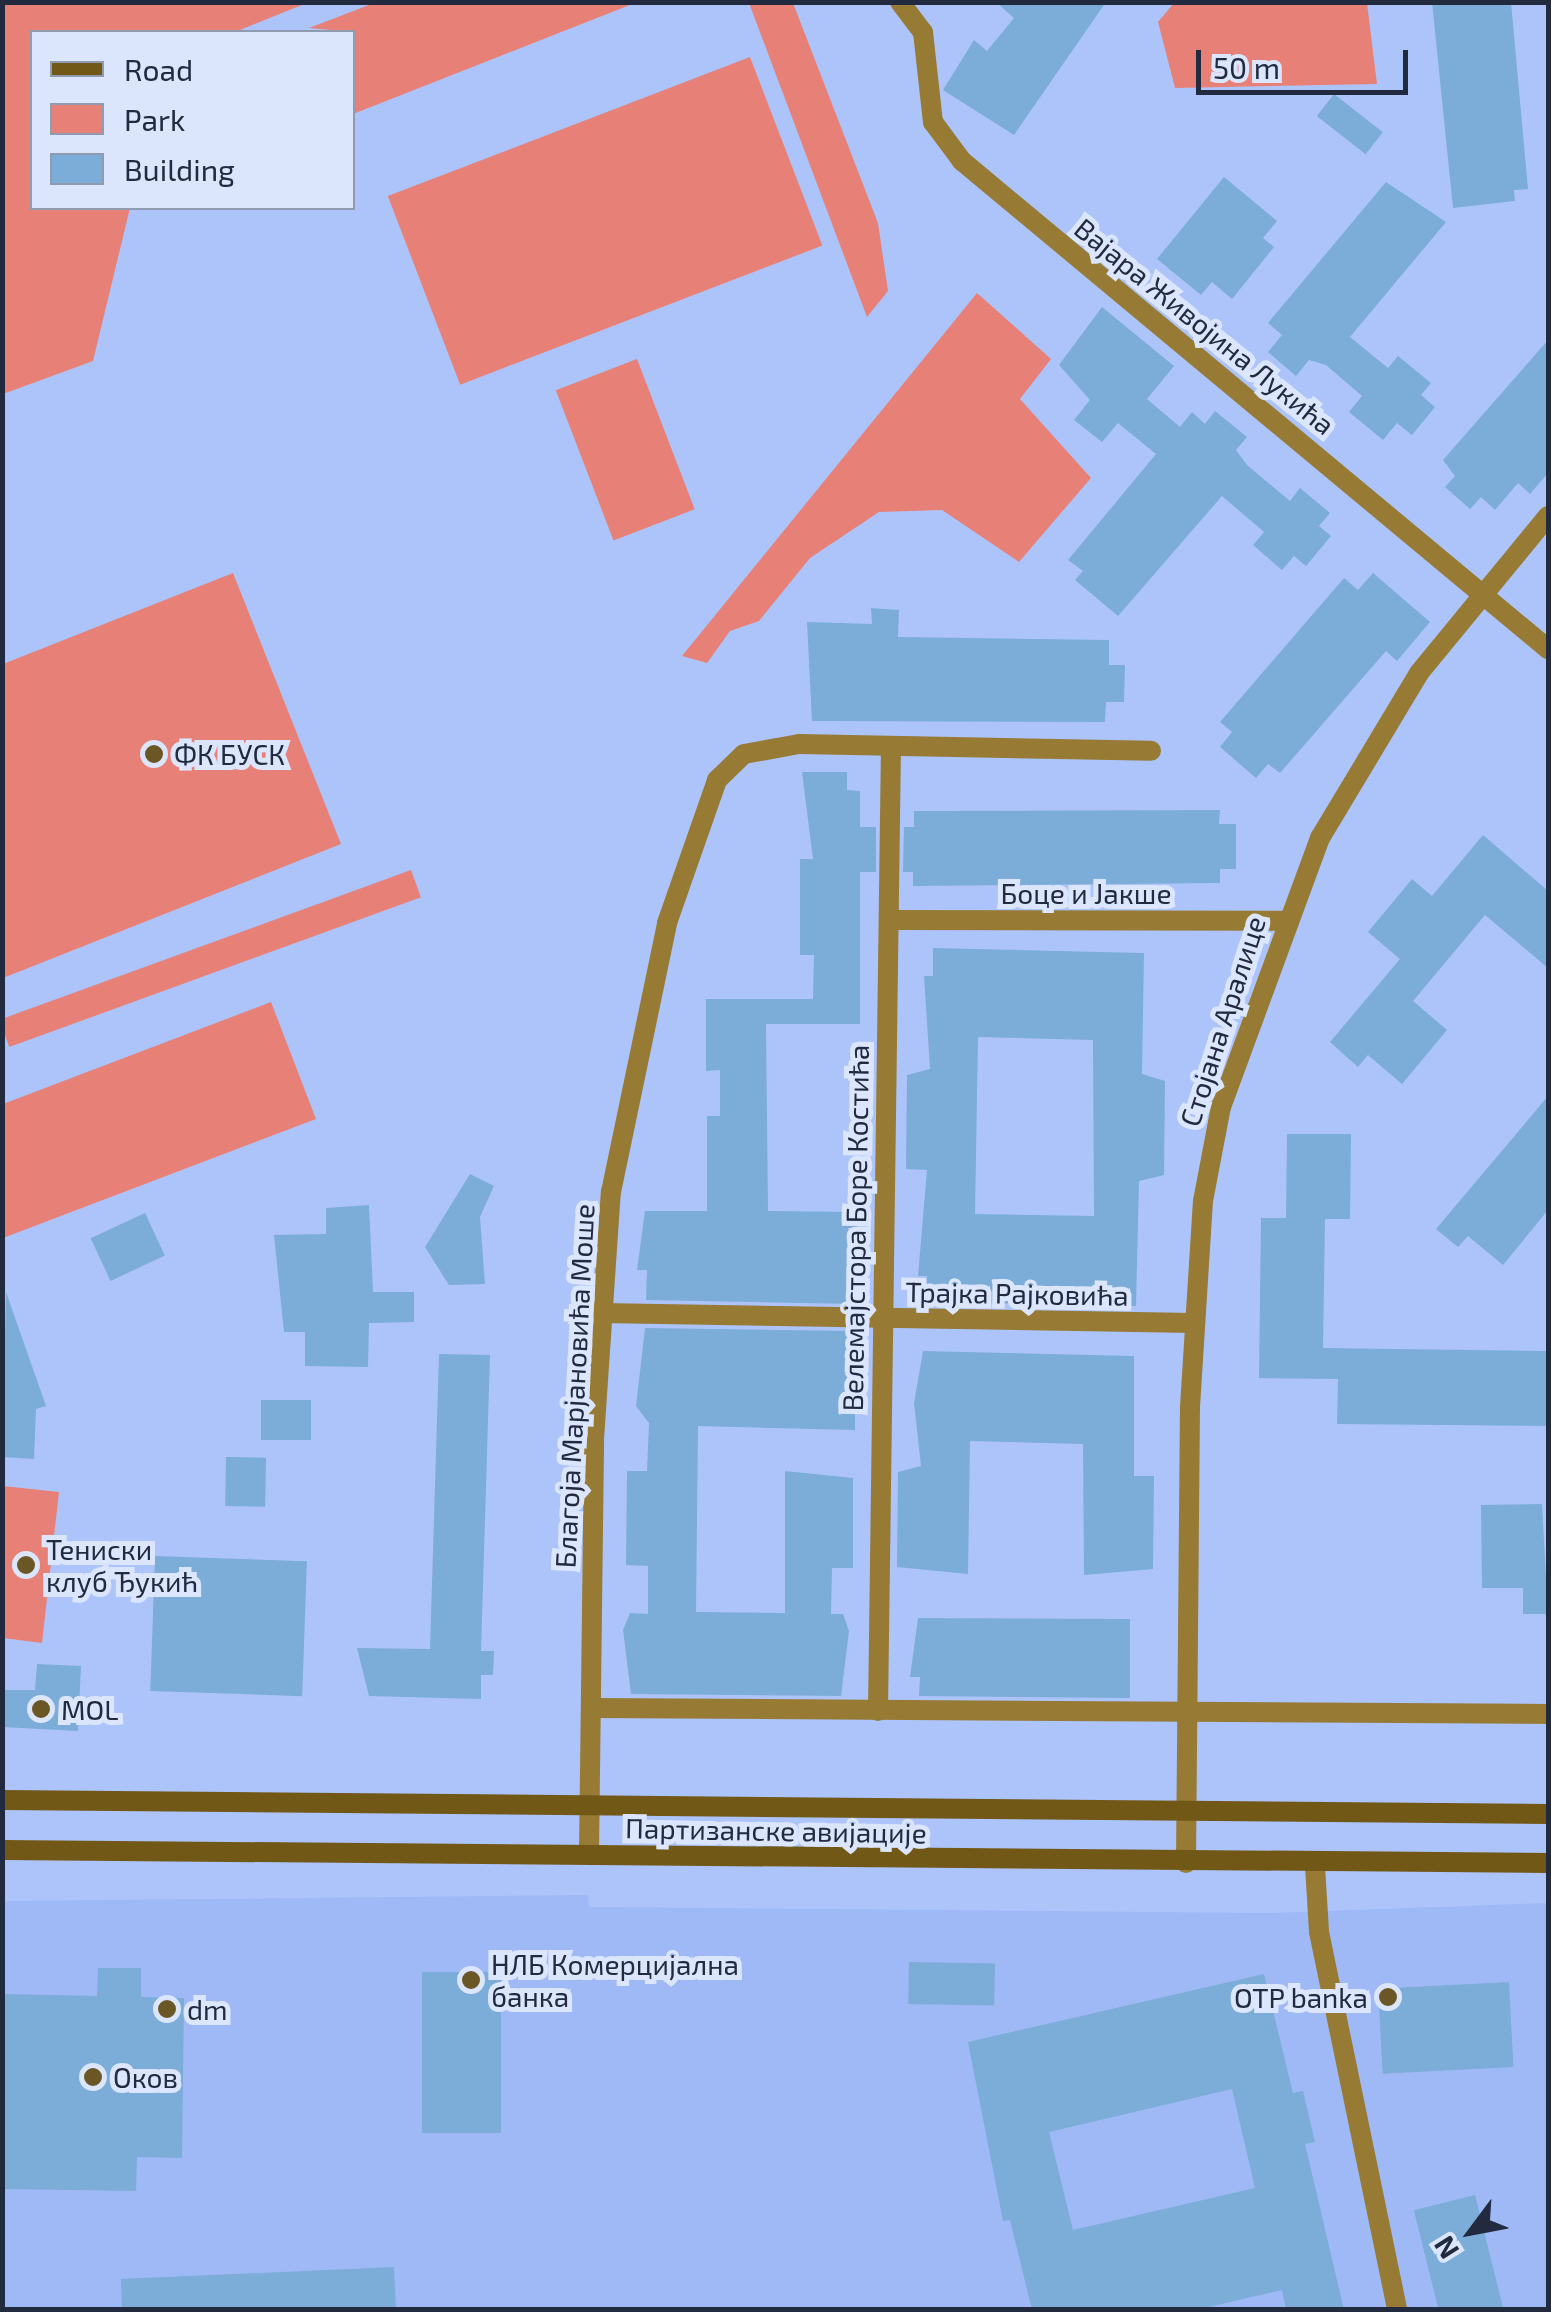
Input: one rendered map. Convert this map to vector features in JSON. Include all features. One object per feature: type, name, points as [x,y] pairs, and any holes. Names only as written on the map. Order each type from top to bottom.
[{"type":"main road","name":"Партизанске авијације","points":[[2,1800],[1184,1816],[1548,1814]]},
{"type":"main road","name":"Партизанске авијације","points":[[2,1850],[1314,1866],[1548,1863]]},
{"type":"street","name":"Вајара Живојина Лукића","points":[[900,2],[922,32],[933,122],[962,162],[1483,590],[1548,650]]},
{"type":"street","name":"Стојана Аралице","points":[[1186,1864],[1184,1716],[1194,1322],[1210,1153],[1282,921],[1381,733],[1483,590],[1548,516]]},
{"type":"street","name":"Велемајстора Боре Костића","points":[[878,1711],[879,1319],[891,746]]},
{"type":"street","name":"Благоја Марјановића Моше","points":[[589,1855],[600,1314],[630,1078],[668,923],[718,780],[766,748],[1151,751]]},
{"type":"street","name":"Боце и Јакше","points":[[889,920],[1282,921]]},
{"type":"street","name":"Трајка Рајковића","points":[[600,1314],[1194,1322]]},
{"type":"street","points":[[592,1708],[1184,1716],[1548,1714]]},
{"type":"street","points":[[1314,1866],[1319,1932],[1397,2310]]},
{"type":"shaded area","points":[[588,1895],[589,1907],[1267,1913],[1548,1903],[1548,2309],[3,2310],[3,1901]]},
{"type":"green space","points":[[3,2],[307,3],[240,30],[30,30],[30,210],[130,210],[93,361],[3,394]]},
{"type":"green space","points":[[374,2],[635,3],[355,113],[355,30],[309,28]]},
{"type":"green space","points":[[749,3],[793,3],[878,223],[888,291],[867,317]]},
{"type":"green space","points":[[1174,3],[1367,3],[1377,84],[1175,88],[1158,22]]},
{"type":"green space","points":[[750,57],[822,246],[460,385],[388,196]]},
{"type":"green space","points":[[977,293],[1051,359],[1020,399],[1091,478],[1019,562],[942,510],[879,512],[810,558],[759,621],[730,631],[707,663],[682,656]]},
{"type":"green space","points":[[637,359],[695,509],[613,540],[556,390]]},
{"type":"green space","name":"ФК БУСК","points":[[233,573],[341,844],[3,978],[3,664]]},
{"type":"green space","points":[[411,870],[421,897],[9,1047],[2,1019]]},
{"type":"green space","points":[[271,1002],[316,1119],[3,1238],[3,1104]]},
{"type":"green space","name":"Тениски клуб Ђукић","points":[[3,1486],[59,1492],[42,1643],[3,1638]]},
{"type":"building","points":[[996,2],[1106,2],[1014,135],[943,90],[974,40],[987,51],[1014,18]]},
{"type":"building","points":[[1432,2],[1511,2],[1528,189],[1514,190],[1515,201],[1453,208]]},
{"type":"building","points":[[1334,94],[1383,132],[1366,154],[1317,116]]},
{"type":"building","points":[[1224,177],[1277,221],[1263,238],[1274,247],[1232,299],[1212,282],[1201,295],[1157,259]]},
{"type":"building","points":[[1386,182],[1446,222],[1350,337],[1388,368],[1398,356],[1431,383],[1421,395],[1435,407],[1412,435],[1397,423],[1383,440],[1349,412],[1362,396],[1326,365],[1309,360],[1296,376],[1268,352],[1282,335],[1268,323]]},
{"type":"building","points":[[1102,307],[1174,366],[1147,399],[1180,427],[1192,412],[1205,424],[1215,411],[1247,437],[1236,450],[1247,465],[1290,501],[1300,488],[1330,513],[1319,526],[1331,536],[1306,566],[1294,556],[1282,570],[1253,545],[1264,532],[1222,496],[1118,616],[1075,580],[1083,571],[1068,560],[1156,454],[1118,423],[1102,442],[1074,420],[1090,400],[1059,365]]},
{"type":"building","points":[[1548,340],[1548,473],[1530,494],[1518,483],[1495,510],[1481,497],[1470,509],[1445,487],[1455,476],[1443,460]]},
{"type":"building","points":[[1373,573],[1430,622],[1397,661],[1386,651],[1280,773],[1268,764],[1256,778],[1220,747],[1232,732],[1220,722],[1344,578],[1358,590]]},
{"type":"building","points":[[871,608],[899,610],[898,637],[1109,640],[1109,665],[1125,665],[1124,702],[1106,702],[1105,722],[812,721],[807,622],[872,624]]},
{"type":"building","points":[[802,772],[847,772],[847,790],[860,791],[860,827],[876,827],[876,872],[860,872],[860,1024],[766,1024],[768,1211],[858,1212],[856,1304],[646,1300],[647,1270],[637,1270],[645,1211],[707,1211],[707,1116],[720,1116],[720,1070],[706,1071],[706,999],[813,999],[814,955],[800,955],[800,859],[813,859]]},
{"type":"building","points":[[1220,810],[1219,824],[1236,824],[1236,869],[1220,869],[1220,883],[913,886],[913,872],[903,872],[904,827],[914,827],[914,811]]},
{"type":"building","points":[[1483,835],[1548,891],[1548,968],[1485,915],[1413,1001],[1447,1030],[1402,1084],[1368,1055],[1358,1067],[1330,1042],[1400,959],[1368,932],[1412,879],[1432,896]]},
{"type":"building","points":[[933,948],[1144,953],[1142,1074],[1165,1081],[1164,1175],[1139,1181],[1136,1306],[926,1302],[927,1276],[918,1276],[927,1170],[906,1169],[907,1075],[930,1069],[924,976],[933,976]],"holes":[[[978,1037],[1093,1040],[1094,1216],[975,1214]]]},
{"type":"building","points":[[1548,1096],[1548,1210],[1503,1265],[1468,1236],[1458,1247],[1436,1229]]},
{"type":"building","points":[[1287,1134],[1351,1134],[1350,1219],[1325,1219],[1323,1348],[1548,1351],[1548,1426],[1337,1424],[1338,1379],[1259,1378],[1261,1218],[1286,1218]]},
{"type":"building","points":[[470,1174],[494,1186],[480,1217],[485,1284],[449,1285],[425,1247]]},
{"type":"building","points":[[369,1205],[373,1292],[414,1292],[414,1322],[369,1323],[368,1367],[305,1366],[305,1332],[284,1332],[274,1235],[326,1234],[326,1208]]},
{"type":"building","points":[[145,1213],[165,1256],[110,1281],[91,1238]]},
{"type":"building","points":[[6,1292],[46,1406],[36,1409],[34,1459],[2,1457]]},
{"type":"building","points":[[645,1328],[855,1331],[855,1430],[698,1426],[696,1612],[785,1613],[785,1471],[853,1478],[853,1568],[832,1568],[831,1614],[843,1614],[849,1631],[841,1696],[631,1694],[623,1630],[630,1613],[648,1614],[648,1566],[626,1565],[627,1471],[647,1471],[649,1423],[636,1406]]},
{"type":"building","points":[[923,1351],[1134,1356],[1134,1476],[1154,1476],[1153,1569],[1084,1575],[1083,1444],[970,1441],[968,1574],[897,1567],[898,1472],[921,1466],[914,1403]]},
{"type":"building","points":[[439,1354],[490,1355],[481,1651],[494,1651],[493,1675],[481,1675],[481,1699],[369,1696],[357,1648],[430,1649]]},
{"type":"building","points":[[261,1400],[311,1400],[311,1440],[261,1440]]},
{"type":"building","points":[[226,1457],[266,1458],[265,1507],[225,1506]]},
{"type":"building","points":[[1542,1504],[1548,1614],[1523,1614],[1523,1588],[1482,1588],[1481,1505]]},
{"type":"building","points":[[155,1556],[307,1561],[302,1696],[150,1691]]},
{"type":"building","points":[[918,1618],[1130,1619],[1130,1698],[919,1696],[920,1677],[910,1677]]},
{"type":"building","name":"MOL","points":[[37,1664],[81,1666],[78,1731],[2,1727],[2,1690],[35,1690]]},
{"type":"building","points":[[909,1962],[995,1964],[994,2005],[908,2004]]},
{"type":"building","name":"Оков","points":[[98,1968],[141,1968],[141,1997],[184,1998],[182,2158],[137,2157],[136,2191],[2,2189],[2,1994],[97,1996]]},
{"type":"building","points":[[422,1972],[501,1972],[501,2133],[422,2133]]},
{"type":"building","points":[[1264,1974],[1293,2093],[1303,2091],[1315,2142],[1305,2144],[1344,2310],[1286,2310],[1282,2290],[1196,2310],[1032,2310],[1010,2220],[1003,2221],[968,2042]],"holes":[[[1232,2089],[1255,2188],[1073,2230],[1049,2132]]]},
{"type":"building","points":[[1509,1982],[1513,2067],[1383,2074],[1378,1989]]},
{"type":"building","points":[[1475,2195],[1504,2309],[1439,2310],[1414,2210]]},
{"type":"building","points":[[394,2267],[396,2310],[122,2310],[121,2279]]},
{"type":"place","name":"ФК БУСК","points":[[154,754]]},
{"type":"place","name":"Тениски клуб Ђукић","points":[[26,1565]]},
{"type":"place","name":"MOL","points":[[41,1709]]},
{"type":"place","name":"НЛБ Комерцијална банка","points":[[471,1980]]},
{"type":"place","name":"OTP banka","points":[[1388,1997]]},
{"type":"place","name":"dm","points":[[167,2009]]},
{"type":"place","name":"Оков","points":[[93,2077]]}]
